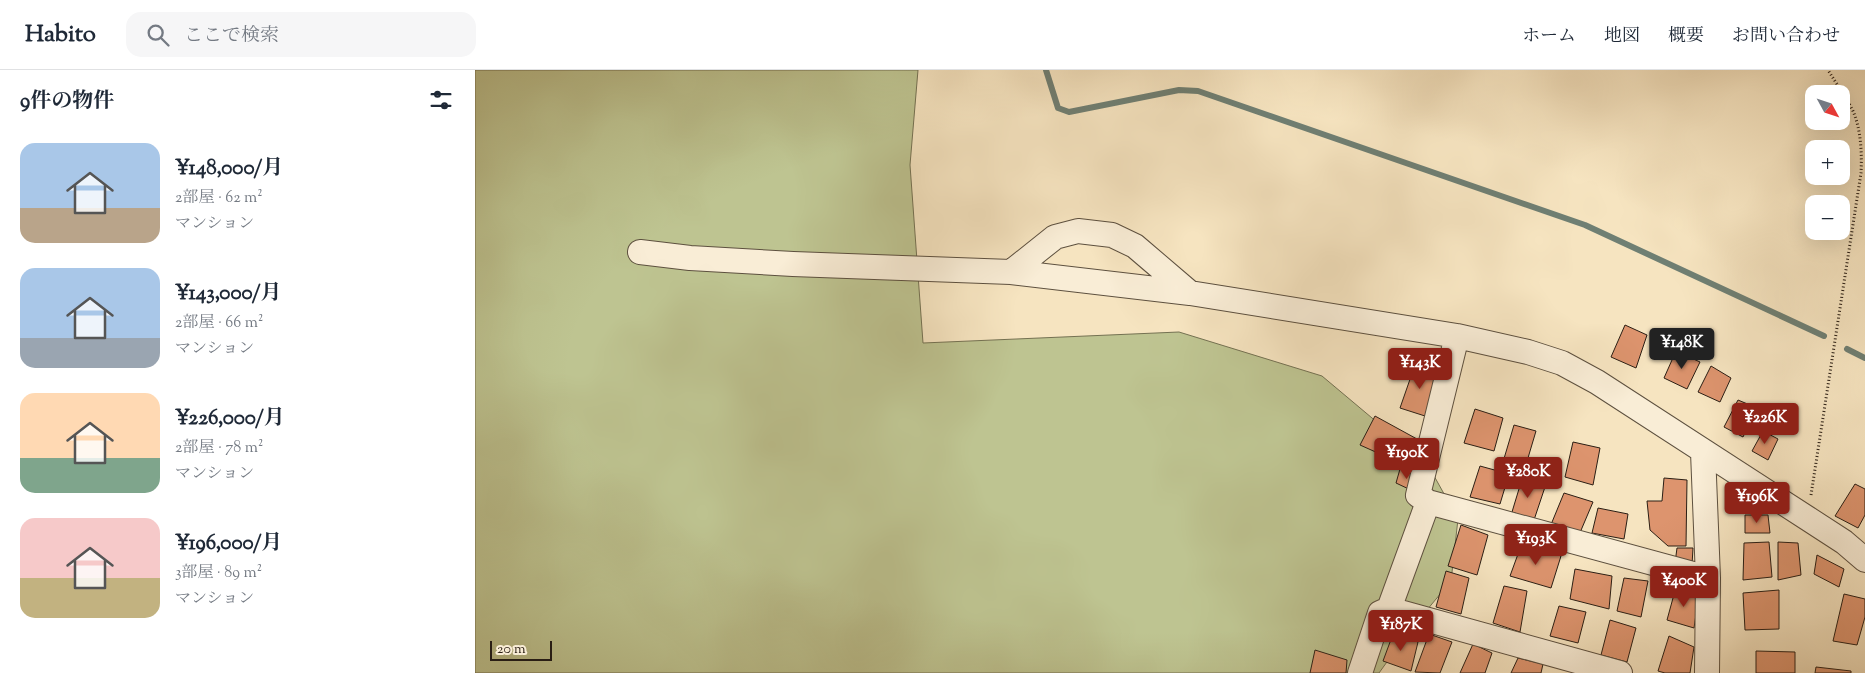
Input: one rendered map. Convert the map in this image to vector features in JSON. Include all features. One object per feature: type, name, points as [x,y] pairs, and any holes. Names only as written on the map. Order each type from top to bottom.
[{"type":"street","points":[[1011,272],[1055,237],[1078,231],[1112,235],[1135,246],[1191,293]]},
{"type":"street","points":[[641,252],[691,258],[793,264],[1011,272],[1191,293],[1457,336],[1528,352],[1562,363],[1597,382],[1844,542],[1865,560]]},
{"type":"street","points":[[1457,336],[1419,495],[1428,502],[1708,578]]},
{"type":"street","points":[[1703,452],[1708,578],[1707,673]]},
{"type":"street","points":[[1389,609],[1428,502]]},
{"type":"street","points":[[1360,673],[1380,613],[1389,609],[1621,673]]},
{"type":"path","points":[[1807,518],[1862,157],[1860,137],[1853,111],[1828,70]]},
{"type":"green space","points":[[475,70],[918,70],[910,165],[923,343],[1179,332],[1322,376],[1428,465],[1458,519],[1451,581],[1407,634],[1379,673],[475,673]]},
{"type":"building","points":[[1625,325],[1647,335],[1636,368],[1611,357]]},
{"type":"building","points":[[1676,351],[1700,362],[1687,389],[1664,378]]},
{"type":"building","points":[[1416,362],[1438,371],[1425,416],[1400,408]]},
{"type":"building","points":[[1711,366],[1731,378],[1720,402],[1698,392]]},
{"type":"building","points":[[1738,400],[1757,408],[1743,437],[1724,427]]},
{"type":"building","points":[[1475,409],[1503,418],[1494,451],[1464,443]]},
{"type":"building","points":[[1375,416],[1417,439],[1407,466],[1360,445]]},
{"type":"building","points":[[1514,425],[1536,431],[1525,468],[1503,462]]},
{"type":"building","points":[[1763,431],[1778,439],[1768,460],[1752,451]]},
{"type":"building","points":[[1573,442],[1600,448],[1593,485],[1565,477]]},
{"type":"building","points":[[1480,466],[1509,474],[1500,504],[1470,497]]},
{"type":"building","points":[[1400,469],[1418,477],[1413,491],[1396,483]]},
{"type":"building","points":[[1664,478],[1687,480],[1686,546],[1668,546],[1650,530],[1647,501],[1662,501]]},
{"type":"building","points":[[1522,479],[1545,487],[1534,520],[1512,512]]},
{"type":"building","points":[[1855,484],[1865,489],[1865,515],[1858,528],[1835,516]]},
{"type":"building","points":[[1564,493],[1593,502],[1579,535],[1550,527]]},
{"type":"building","points":[[1598,508],[1628,514],[1624,539],[1592,533]]},
{"type":"building","points":[[1745,515],[1768,515],[1770,533],[1745,533]]},
{"type":"building","points":[[1461,525],[1488,535],[1477,575],[1448,566]]},
{"type":"building","points":[[1769,542],[1772,577],[1743,580],[1744,543]]},
{"type":"building","points":[[1778,542],[1798,543],[1801,575],[1778,580]]},
{"type":"building","points":[[1522,543],[1561,556],[1551,588],[1510,576]]},
{"type":"building","points":[[1677,548],[1693,548],[1692,565],[1675,563]]},
{"type":"building","points":[[1817,555],[1844,569],[1839,587],[1814,574]]},
{"type":"building","points":[[1575,569],[1612,576],[1609,609],[1570,599]]},
{"type":"building","points":[[1446,571],[1469,578],[1461,614],[1436,607]]},
{"type":"building","points":[[1624,578],[1648,581],[1641,617],[1617,611]]},
{"type":"building","points":[[1504,586],[1527,591],[1520,632],[1493,623]]},
{"type":"building","points":[[1676,587],[1699,594],[1694,628],[1667,620]]},
{"type":"building","points":[[1779,590],[1779,629],[1745,630],[1743,593]]},
{"type":"building","points":[[1844,594],[1865,599],[1865,617],[1857,645],[1833,641]]},
{"type":"building","points":[[1559,606],[1586,612],[1578,643],[1550,636]]},
{"type":"building","points":[[1610,620],[1636,628],[1627,662],[1601,655]]},
{"type":"building","points":[[1393,634],[1418,642],[1411,671],[1383,661]]},
{"type":"building","points":[[1429,634],[1452,642],[1440,673],[1415,672]]},
{"type":"building","points":[[1669,636],[1694,647],[1690,673],[1665,673],[1658,671]]},
{"type":"building","points":[[1473,644],[1492,653],[1485,673],[1460,673]]},
{"type":"building","points":[[1315,650],[1347,660],[1346,673],[1310,673]]},
{"type":"building","points":[[1756,651],[1795,652],[1795,673],[1756,673]]},
{"type":"building","points":[[1518,658],[1543,664],[1541,673],[1511,673]]},
{"type":"building","points":[[1816,667],[1851,671],[1851,673],[1815,673]]},
{"type":"waterway","points":[[1046,70],[1058,108],[1069,112],[1179,90],[1198,91],[1585,225],[1824,336]]},
{"type":"waterway","points":[[1847,349],[1865,358]]}]
